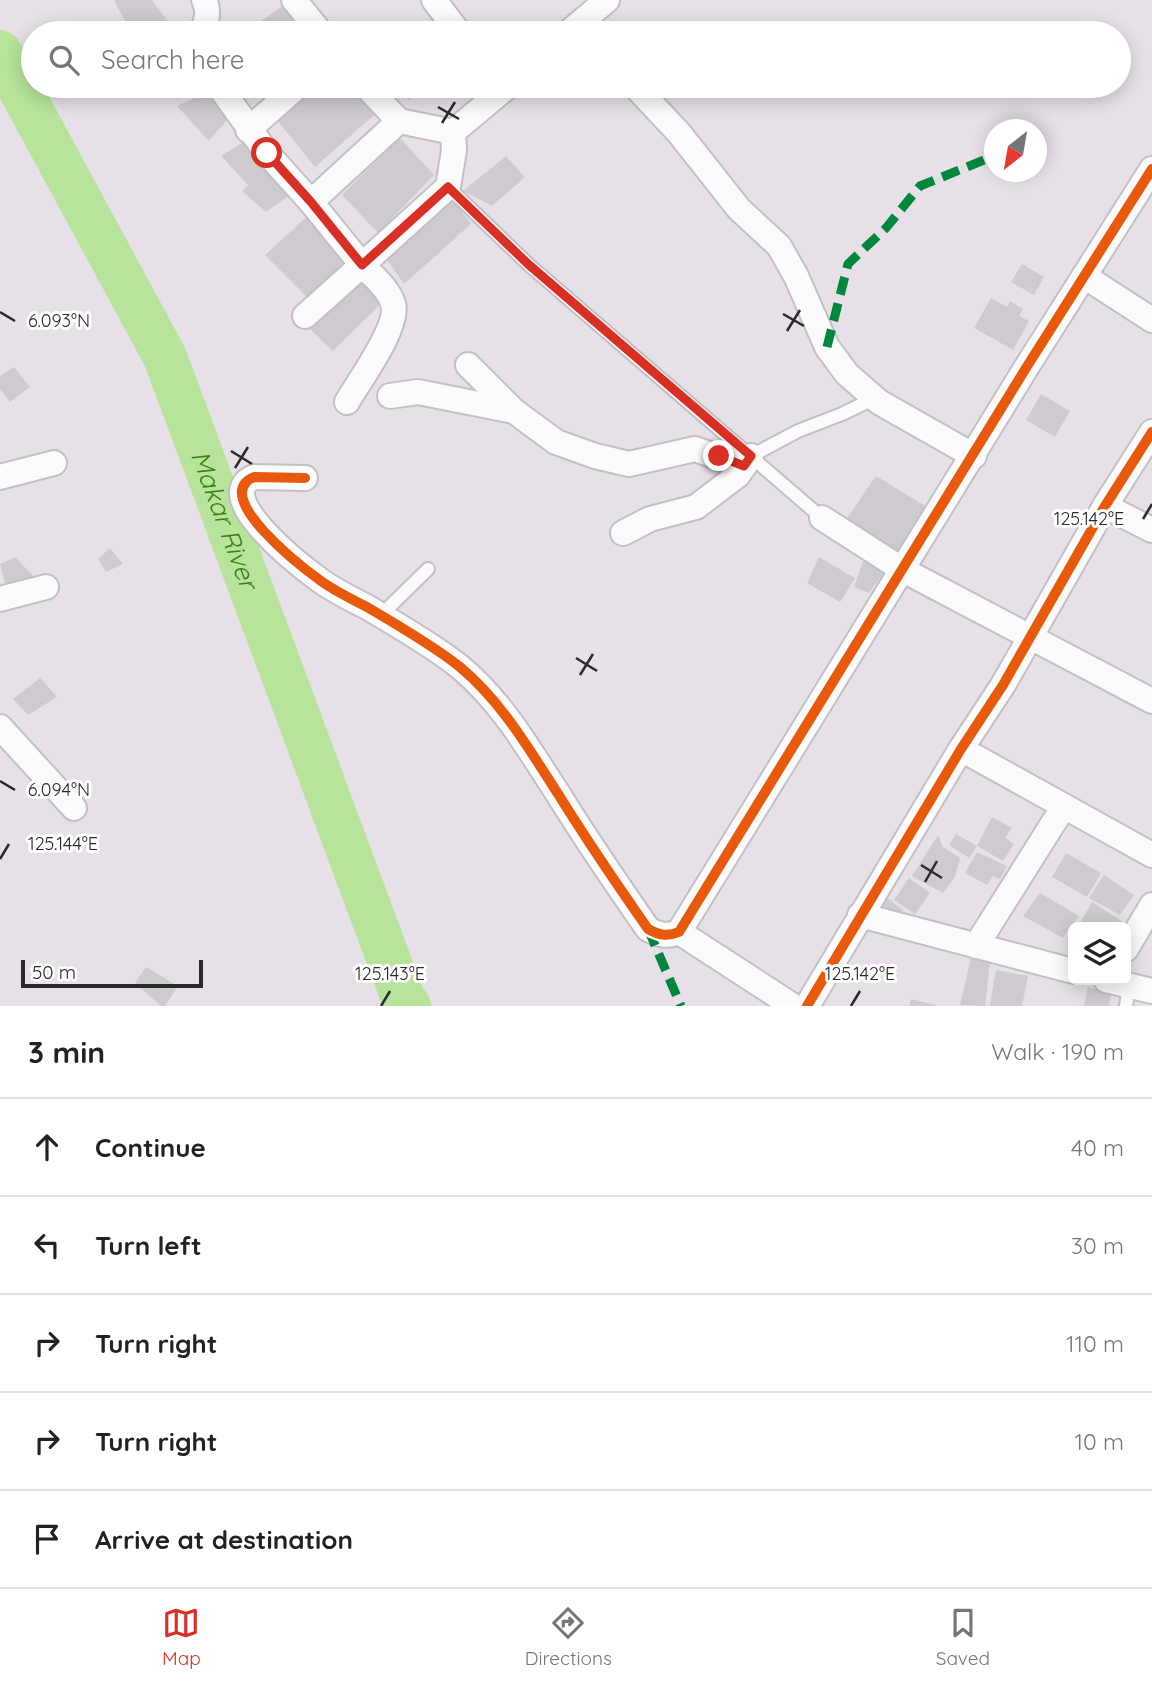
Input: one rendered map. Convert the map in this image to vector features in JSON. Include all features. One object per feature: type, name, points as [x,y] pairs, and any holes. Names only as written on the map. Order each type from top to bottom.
[{"type":"street","points":[[204,0],[207,6],[206,21]]},
{"type":"street","points":[[294,0],[311,21]]},
{"type":"street","points":[[433,0],[450,21]]},
{"type":"street","points":[[588,21],[607,0]]},
{"type":"street","points":[[227,98],[248,130],[385,289],[393,302],[395,314],[390,330],[347,402]]},
{"type":"street","points":[[248,130],[284,98]]},
{"type":"street","points":[[377,98],[399,121],[453,132]]},
{"type":"street","points":[[453,132],[492,98]]},
{"type":"street","points":[[646,98],[680,133],[739,209],[779,246],[796,276],[827,347],[847,374],[875,398],[974,456]]},
{"type":"street","points":[[311,202],[399,121]]},
{"type":"street","points":[[305,316],[448,187],[454,150],[453,132]]},
{"type":"street","points":[[305,478],[254,477],[247,480],[241,498],[248,512],[272,541],[298,564],[323,583],[381,615],[459,667],[495,700],[648,929],[669,936],[679,932],[1152,169]]},
{"type":"street","points":[[1084,276],[1152,320]]},
{"type":"street","points":[[468,365],[514,411],[556,442],[629,464],[695,449],[747,461],[738,475],[696,506],[650,519],[623,533]]},
{"type":"street","points":[[390,396],[418,391],[514,411]]},
{"type":"street","points":[[807,1006],[961,749],[1003,685],[1105,506],[1152,432]]},
{"type":"street","points":[[0,477],[54,463]]},
{"type":"street","points":[[1105,506],[1152,530]]},
{"type":"street","points":[[822,518],[903,570],[1152,701]]},
{"type":"street","points":[[0,599],[46,587]]},
{"type":"street","points":[[0,727],[74,807]]},
{"type":"street","points":[[961,749],[1152,855]]},
{"type":"street","points":[[976,946],[1064,806]]},
{"type":"street","points":[[1131,941],[1152,905]]},
{"type":"street","points":[[860,915],[1068,970]]},
{"type":"street","points":[[679,932],[793,1006]]},
{"type":"lane","points":[[448,187],[528,264],[747,461],[822,518]]},
{"type":"lane","points":[[747,461],[798,431],[875,398]]},
{"type":"lane","points":[[381,615],[428,569]]},
{"type":"building","points":[[152,0],[168,21],[125,21],[114,1]]},
{"type":"building","points":[[291,0],[305,21],[261,21]]},
{"type":"building","points":[[194,98],[222,98],[232,114],[209,141],[177,106]]},
{"type":"building","points":[[301,98],[373,98],[382,108],[315,167],[277,120]]},
{"type":"building","points":[[250,138],[298,189],[266,212],[242,191],[248,185],[221,156]]},
{"type":"building","points":[[400,138],[434,175],[378,233],[342,195]]},
{"type":"building","points":[[506,156],[525,177],[492,206],[463,191]]},
{"type":"building","points":[[450,196],[471,224],[404,284],[386,258]]},
{"type":"building","points":[[314,210],[355,257],[309,299],[265,255]]},
{"type":"building","points":[[1022,264],[1044,277],[1034,295],[1011,282]]},
{"type":"building","points":[[362,275],[386,299],[333,351],[309,328]]},
{"type":"building","points":[[991,298],[1007,307],[1010,301],[1023,309],[1019,316],[1029,321],[1013,350],[974,328]]},
{"type":"building","points":[[14,367],[30,387],[10,402],[0,389],[0,376]]},
{"type":"building","points":[[1041,394],[1070,411],[1055,437],[1026,420]]},
{"type":"building","points":[[876,476],[930,509],[899,559],[843,524]]},
{"type":"building","points":[[110,548],[123,564],[106,572],[98,559]]},
{"type":"building","points":[[15,557],[36,579],[7,590],[0,564]]},
{"type":"building","points":[[819,557],[855,578],[840,602],[807,583]]},
{"type":"building","points":[[863,561],[884,572],[869,593],[854,587]]},
{"type":"building","points":[[40,678],[57,697],[28,715],[13,699]]},
{"type":"building","points":[[992,817],[1012,828],[1005,838],[1014,844],[1003,861],[977,846]]},
{"type":"building","points":[[956,834],[977,846],[969,858],[949,845]]},
{"type":"building","points":[[938,835],[943,847],[960,858],[955,877],[943,893],[912,876]]},
{"type":"building","points":[[977,852],[1007,866],[1000,879],[993,876],[987,885],[965,873]]},
{"type":"building","points":[[1066,853],[1101,873],[1087,897],[1052,877]]},
{"type":"building","points":[[1104,875],[1134,895],[1120,915],[1089,898]]},
{"type":"building","points":[[909,878],[930,893],[915,914],[894,900]]},
{"type":"building","points":[[1040,893],[1079,916],[1075,922],[1068,922],[1068,931],[1063,938],[1023,916]]},
{"type":"building","points":[[887,898],[903,910],[894,921],[880,910]]},
{"type":"building","points":[[1092,902],[1122,921],[1122,922],[1081,922]]},
{"type":"building","points":[[971,958],[990,962],[985,1006],[960,1005]]},
{"type":"building","points":[[146,967],[178,986],[165,1006],[161,1006],[135,983]]},
{"type":"building","points":[[996,970],[1028,976],[1022,1006],[990,1006]]},
{"type":"building","points":[[1088,987],[1111,994],[1109,1006],[1084,1006]]},
{"type":"building","points":[[911,999],[936,1005],[909,1006]]},
{"type":"waterway","name":"Makar River","points":[[0,52],[21,91]]},
{"type":"waterway","name":"Makar River","points":[[25,98],[165,357],[404,1001],[409,1006]]},
{"type":"marked path","points":[[827,347],[848,264],[886,228],[920,186],[984,160]]},
{"type":"marked path","points":[[648,929],[681,1006]]},
{"type":"cycle path","points":[[305,478],[254,477],[243,486],[243,499],[264,531],[311,574],[427,643],[475,681],[515,728],[648,929],[663,935],[679,932],[1026,368],[1152,169]]},
{"type":"cycle path","points":[[807,1006],[961,749],[1003,685],[1105,506],[1152,432]]},
{"type":"route","points":[[267,153],[362,265],[448,187],[528,264],[751,456],[744,466],[719,456]]}]
